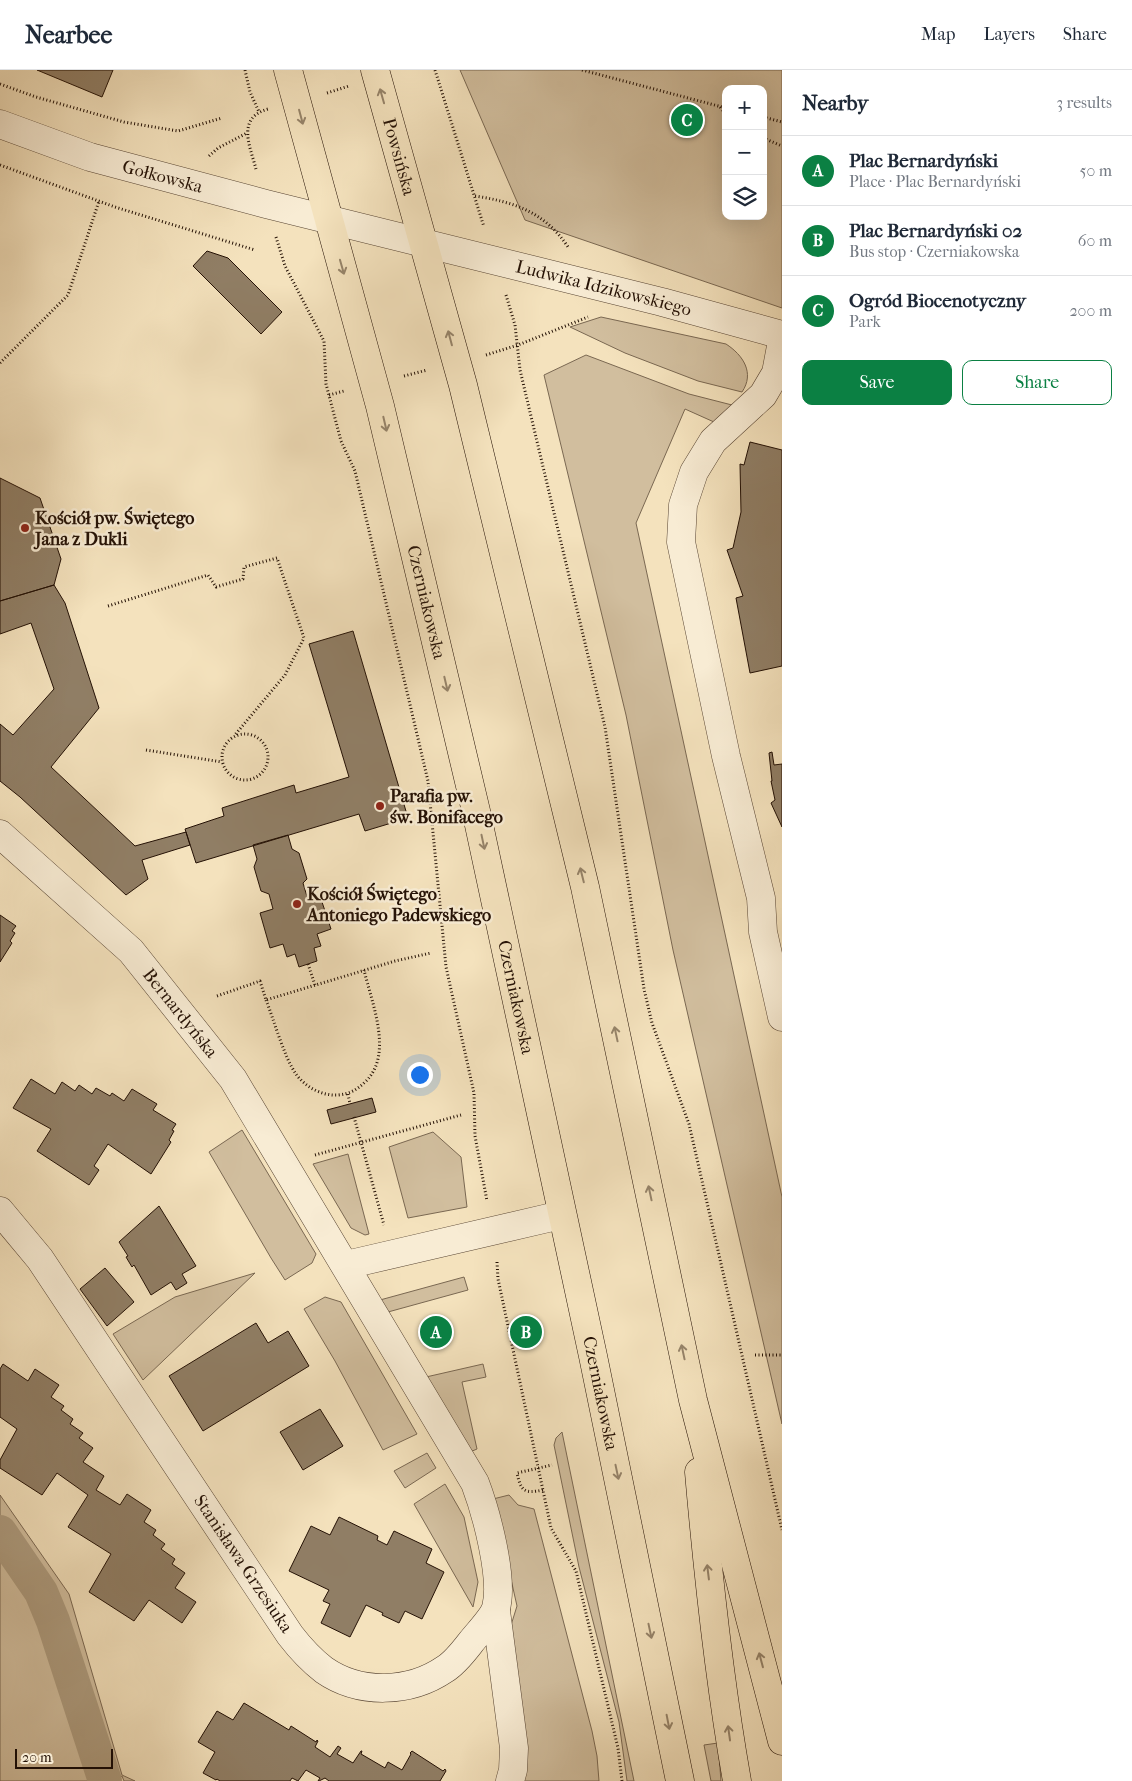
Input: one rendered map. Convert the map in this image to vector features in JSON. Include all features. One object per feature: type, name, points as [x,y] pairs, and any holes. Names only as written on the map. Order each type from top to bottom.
[{"type":"main road","points":[[288,70],[328,220]]},
{"type":"main road","name":"Powsińska","points":[[364,78],[424,244]]},
{"type":"main road","name":"Czerniakowska","points":[[328,220],[380,406],[472,792],[561,1215],[599,1385],[680,1781]]},
{"type":"main road","points":[[424,244],[463,385],[585,887],[694,1400],[782,1741]]},
{"type":"main road","points":[[694,1400],[706,1554],[737,1781]]},
{"type":"street","name":"Gołkowska","points":[[0,124],[90,157],[424,244]]},
{"type":"street","name":"Ludwika Idzikowskiego","points":[[424,244],[782,335]]},
{"type":"street","points":[[782,341],[776,373],[763,395],[713,441],[694,472],[683,505],[681,542],[726,756],[761,898],[763,932],[782,1017]]},
{"type":"street","name":"Bernardyńska","points":[[0,834],[131,951],[234,1079],[475,1483],[484,1507],[486,1524],[493,1549],[499,1592],[496,1611]]},
{"type":"street","name":"Stanisława Grzesiuka","points":[[0,1211],[40,1259],[290,1635],[306,1654],[324,1670],[340,1679],[362,1687],[402,1687],[420,1682],[447,1668],[466,1649],[496,1611]]},
{"type":"street","points":[[346,1265],[561,1215]]},
{"type":"street","points":[[496,1611],[514,1748],[513,1770],[510,1781]]},
{"type":"path","points":[[245,70],[250,92],[259,112]]},
{"type":"path","points":[[435,70],[480,215]]},
{"type":"path","points":[[582,70],[720,106],[722,109]]},
{"type":"path","points":[[334,91],[364,78]]},
{"type":"path","points":[[0,84],[36,97],[124,122],[178,131],[222,118]]},
{"type":"path","points":[[252,154],[247,133],[253,117],[259,112],[271,108]]},
{"type":"path","points":[[767,118],[782,122]]},
{"type":"path","points":[[767,140],[782,146]]},
{"type":"path","points":[[0,164],[99,201],[255,250]]},
{"type":"path","points":[[474,196],[503,200],[516,205],[547,223],[562,239],[593,286]]},
{"type":"path","points":[[0,363],[68,295],[99,201]]},
{"type":"path","points":[[279,249],[285,266],[324,341],[325,374],[329,395],[341,441],[356,471],[428,781],[446,967],[474,1093],[475,1136],[488,1206]]},
{"type":"path","points":[[489,354],[518,345],[595,314]]},
{"type":"path","points":[[513,316],[520,370],[605,727],[644,989],[652,1023],[690,1124],[782,1530]]},
{"type":"path","points":[[399,377],[419,372]]},
{"type":"path","points":[[329,395],[348,390]]},
{"type":"path","points":[[108,606],[208,576],[216,588],[243,579],[244,567],[277,558],[304,638],[285,675],[224,747],[222,762],[225,769],[237,778],[251,779],[264,770],[268,755],[262,742],[256,737],[249,734],[234,736]]},
{"type":"path","points":[[146,750],[222,762]]},
{"type":"path","points":[[266,1000],[395,961],[431,954]]},
{"type":"path","points":[[308,964],[315,985]]},
{"type":"path","points":[[217,996],[260,981],[290,1065],[302,1082],[322,1094],[348,1094],[359,1088],[368,1079],[375,1068],[380,1054],[380,1039],[364,970]]},
{"type":"path","points":[[348,1094],[350,1104]]},
{"type":"path","points":[[354,1117],[392,1255]]},
{"type":"path","points":[[497,1256],[498,1279],[551,1528],[576,1571],[617,1740],[622,1781]]},
{"type":"path","points":[[755,1355],[782,1355]]},
{"type":"path","points":[[543,1490],[532,1493],[525,1491],[520,1487],[517,1473],[552,1465]]},
{"type":"shaded area","points":[[460,70],[782,70],[782,308],[525,220]]},
{"type":"shaded area","points":[[601,317],[726,344],[737,353],[745,365],[747,371],[746,385],[742,392],[698,381],[625,353],[570,327]]},
{"type":"shaded area","points":[[586,355],[689,394],[732,405],[714,422],[685,409],[636,523],[782,1197],[782,1424],[673,950],[626,715],[544,375]]},
{"type":"shaded area","points":[[242,1130],[316,1254],[312,1263],[285,1280],[209,1152]]},
{"type":"shaded area","points":[[433,1132],[461,1157],[467,1207],[408,1218],[389,1147]]},
{"type":"shaded area","points":[[348,1154],[369,1234],[365,1235],[351,1228],[313,1164]]},
{"type":"shaded area","points":[[255,1273],[143,1380],[113,1334],[175,1297]]},
{"type":"shaded area","points":[[464,1277],[468,1290],[388,1312],[380,1300]]},
{"type":"shaded area","points":[[325,1297],[341,1302],[417,1434],[383,1450],[335,1361],[304,1309]]},
{"type":"shaded area","points":[[483,1364],[486,1377],[462,1382],[477,1449],[470,1452],[426,1377]]},
{"type":"shaded area","points":[[562,1432],[634,1781],[627,1781],[619,1722],[579,1567],[554,1445],[556,1438]]},
{"type":"shaded area","points":[[427,1453],[436,1468],[405,1488],[394,1471]]},
{"type":"shaded area","points":[[445,1484],[464,1517],[478,1582],[473,1607],[414,1504]]},
{"type":"shaded area","points":[[0,1495],[69,1594],[122,1775],[135,1781],[124,1781],[122,1776],[114,1781],[0,1781]]},
{"type":"shaded area","points":[[509,1495],[518,1505],[534,1509],[592,1731],[599,1781],[521,1781],[507,1638],[517,1606],[493,1499]]},
{"type":"shaded area","points":[[718,1743],[721,1781],[711,1781],[704,1745]]},
{"type":"building","points":[[37,70],[113,70],[102,97]]},
{"type":"building","points":[[207,251],[228,258],[282,312],[261,334],[193,266]]},
{"type":"building","points":[[750,442],[782,450],[782,666],[750,673],[736,598],[743,596],[727,550],[733,548],[741,512],[740,464],[744,465]]},
{"type":"building","name":"Kościół pw. Świętego Jana z Dukli","points":[[0,478],[40,498],[61,559],[54,585],[0,601]]},
{"type":"building","points":[[54,585],[65,603],[99,708],[51,767],[135,846],[186,832],[190,845],[142,860],[148,879],[126,895],[20,797],[0,781],[0,724],[13,735],[54,689],[31,623],[0,634],[0,601]]},
{"type":"building","points":[[353,631],[408,818],[365,831],[359,814],[196,863],[185,829],[224,816],[222,808],[294,785],[296,793],[349,777],[309,644]]},
{"type":"building","points":[[772,752],[774,765],[782,764],[782,827],[771,803],[775,800],[771,781],[769,753]]},
{"type":"building","name":"Kościół Świętego Antoniego Padewskiego","points":[[288,835],[292,849],[299,853],[307,879],[303,883],[308,900],[320,896],[331,929],[317,934],[321,946],[314,948],[317,961],[299,967],[295,954],[287,957],[283,944],[270,948],[260,913],[273,909],[269,894],[261,891],[254,867],[257,859],[253,845]]},
{"type":"building","points":[[0,915],[16,926],[12,931],[15,933],[10,941],[12,943],[0,962]]},
{"type":"building","points":[[31,1079],[55,1094],[62,1082],[75,1091],[79,1085],[92,1094],[96,1088],[110,1096],[112,1093],[124,1101],[132,1089],[157,1104],[153,1110],[176,1124],[169,1140],[171,1142],[151,1174],[108,1144],[94,1166],[99,1170],[89,1185],[37,1151],[51,1129],[13,1108]]},
{"type":"building","points":[[372,1098],[376,1112],[331,1124],[327,1110]]},
{"type":"building","points":[[159,1206],[196,1266],[182,1274],[187,1283],[176,1290],[171,1282],[151,1295],[134,1265],[132,1267],[126,1257],[128,1256],[119,1242]]},
{"type":"building","points":[[105,1268],[134,1302],[107,1326],[80,1289]]},
{"type":"building","points":[[256,1323],[268,1343],[288,1331],[309,1366],[203,1431],[169,1376]]},
{"type":"building","points":[[3,1364],[28,1381],[35,1369],[59,1385],[51,1397],[64,1406],[61,1410],[73,1419],[70,1424],[83,1433],[79,1438],[93,1448],[83,1462],[104,1476],[96,1490],[120,1505],[127,1494],[151,1510],[144,1522],[156,1530],[153,1535],[165,1544],[161,1549],[175,1559],[172,1564],[185,1573],[175,1588],[196,1602],[182,1623],[149,1600],[134,1621],[89,1592],[111,1554],[68,1527],[88,1495],[57,1473],[42,1495],[0,1468],[0,1460],[17,1429],[0,1417],[0,1369]]},
{"type":"building","points":[[320,1409],[343,1446],[303,1470],[280,1432]]},
{"type":"building","points":[[339,1517],[378,1536],[377,1540],[387,1545],[394,1531],[432,1549],[426,1563],[444,1572],[422,1619],[405,1611],[399,1623],[366,1605],[350,1637],[321,1623],[330,1604],[323,1601],[329,1590],[289,1571],[311,1526],[330,1535]]},
{"type":"building","points":[[244,1703],[289,1730],[291,1726],[316,1742],[317,1740],[315,1747],[330,1757],[338,1746],[341,1748],[337,1754],[353,1763],[362,1751],[361,1754],[385,1768],[388,1762],[402,1770],[412,1751],[443,1771],[445,1769],[446,1771],[440,1781],[329,1781],[325,1778],[318,1781],[320,1778],[306,1770],[298,1781],[292,1778],[290,1781],[216,1780],[203,1773],[215,1752],[198,1742],[217,1711],[233,1720]]},
{"type":"waterway","points":[[0,1532],[41,1592],[53,1621],[105,1781]]},
{"type":"place","name":"Ogród Biocenotyczny","points":[[687,120]]},
{"type":"place","name":"Kościół pw. Świętego Jana z Dukli","points":[[25,528]]},
{"type":"place","name":"Parafia pw. św. Bonifacego","points":[[380,806]]},
{"type":"place","name":"Kościół Świętego Antoniego Padewskiego","points":[[297,904]]},
{"type":"place","name":"Plac Bernardyński","points":[[436,1332]]},
{"type":"place","name":"Plac Bernardyński 02","points":[[526,1332]]}]
